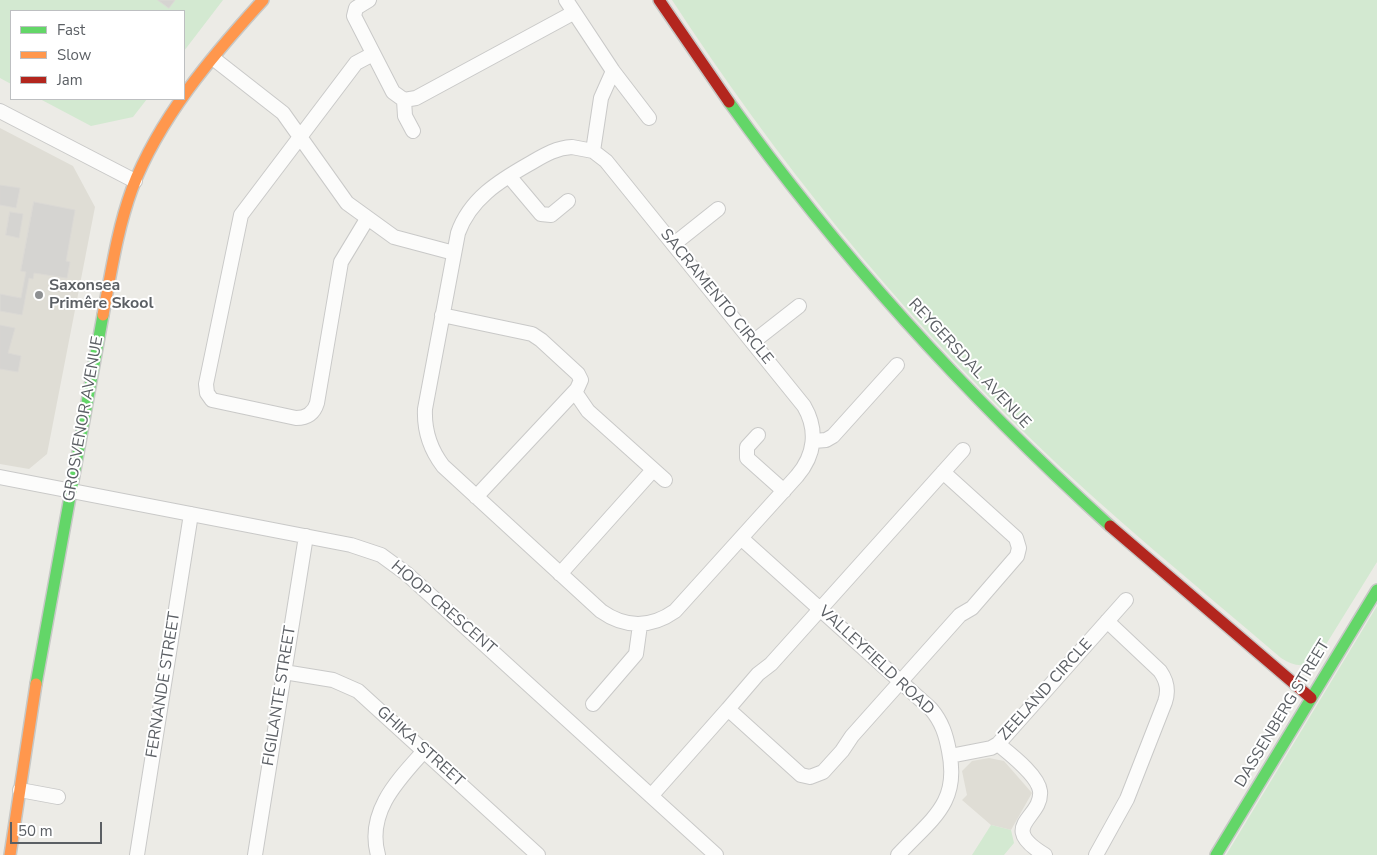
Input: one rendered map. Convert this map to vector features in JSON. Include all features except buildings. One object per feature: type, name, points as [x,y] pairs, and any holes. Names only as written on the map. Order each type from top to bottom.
[{"type":"main road","name":"GROSVENOR AVENUE","points":[[185,99],[214,59],[263,0]]},
{"type":"main road","name":"REYGERSDAL AVENUE","points":[[659,0],[739,115],[814,212],[883,295],[953,373],[1069,488],[1311,698]]},
{"type":"main road","name":"GROSVENOR AVENUE","points":[[10,855],[37,676],[117,242],[135,181],[159,135],[184,100]]},
{"type":"main road","name":"DASSENBERG STREET","points":[[1216,855],[1377,590]]},
{"type":"street","points":[[369,0],[356,8],[354,13],[393,92],[404,100],[416,98],[573,13]]},
{"type":"street","points":[[566,0],[613,71],[649,118]]},
{"type":"street","points":[[368,219],[341,262],[317,403],[313,412],[305,417],[296,418],[212,400],[207,392],[206,384],[239,219],[247,205],[356,63],[373,54]]},
{"type":"street","points":[[214,59],[278,108],[339,196],[394,237],[454,253]]},
{"type":"street","points":[[613,71],[601,98],[593,151],[572,147],[556,150],[495,183],[466,214],[458,233],[425,410],[426,429],[437,457],[476,497],[608,616],[623,623],[640,625],[658,621],[675,611],[784,491],[809,460],[814,441],[826,440],[833,436],[897,365]]},
{"type":"street","points":[[404,100],[405,116],[413,131]]},
{"type":"street","points":[[0,111],[135,181]]},
{"type":"street","name":"SACRAMENTO CIRCLE","points":[[593,151],[606,161],[804,406],[812,423],[814,441]]},
{"type":"street","points":[[509,176],[538,212],[544,216],[551,214],[568,201]]},
{"type":"street","points":[[674,244],[718,208]]},
{"type":"street","points":[[753,342],[799,306]]},
{"type":"street","points":[[442,315],[536,337],[578,374],[580,384],[575,392],[476,497]]},
{"type":"street","points":[[575,392],[588,410],[665,480]]},
{"type":"street","points":[[758,435],[747,447],[747,458],[784,491]]},
{"type":"street","points":[[652,796],[962,450]]},
{"type":"street","points":[[560,574],[654,470]]},
{"type":"street","points":[[728,709],[801,774],[815,777],[823,772],[842,751],[852,736],[960,615],[972,608],[1019,552],[1019,544],[1016,538],[943,472]]},
{"type":"street","name":"HOOP CRESCENT","points":[[0,477],[362,547],[381,555],[399,567],[716,855]]},
{"type":"street","name":"FERNANDE STREET","points":[[137,855],[191,514]]},
{"type":"street","name":"FIGILANTE STREET","points":[[255,855],[306,536]]},
{"type":"street","name":"VALLEYFIELD ROAD","points":[[741,538],[900,682],[936,716],[944,729],[953,777],[947,799],[898,855]]},
{"type":"street","name":"ZEELAND CIRCLE","points":[[950,756],[991,748],[998,744],[1126,600]]},
{"type":"street","points":[[1096,855],[1127,799],[1167,690],[1165,680],[1160,671],[1107,621]]},
{"type":"street","points":[[593,704],[636,654],[640,625]]},
{"type":"street","name":"GHIKA STREET","points":[[284,672],[333,680],[351,687],[538,855]]},
{"type":"street","points":[[998,744],[1028,770],[1038,786],[1039,798],[1023,831],[1025,841],[1045,855]]},
{"type":"street","points":[[378,855],[376,836],[383,802],[394,784],[424,751]]},
{"type":"street","points":[[20,790],[58,798]]},
{"type":"shaded area","name":"Saxonsea Primêre Skool","points":[[0,128],[73,166],[95,207],[47,454],[29,469],[0,464]]},
{"type":"shaded area","points":[[989,758],[1004,761],[1032,793],[1011,830],[991,825],[962,800],[967,795],[962,771],[972,761]]},
{"type":"green space","points":[[0,0],[223,0],[185,50],[185,10],[10,10],[10,83],[0,78]]},
{"type":"green space","points":[[672,0],[1377,0],[1377,562],[1317,659],[1308,664],[1299,665],[1281,658],[1090,494],[979,387],[884,283],[839,229],[752,117]]},
{"type":"green space","points":[[42,100],[146,100],[133,117],[91,126]]},
{"type":"green space","points":[[1377,606],[1377,855],[1226,855]]},
{"type":"green space","points":[[991,825],[1011,830],[1014,843],[1004,855],[972,855]]},
{"type":"traffic: fast","points":[[729,102],[816,216],[908,324],[1007,428],[1110,526]]},
{"type":"traffic: fast","points":[[36,684],[103,315]]},
{"type":"traffic: fast","points":[[1216,855],[1377,590]]},
{"type":"traffic: slow","points":[[185,94],[225,43],[263,0]]},
{"type":"traffic: slow","points":[[103,315],[122,220],[132,189],[157,137],[181,100]]},
{"type":"traffic: slow","points":[[10,855],[36,684]]},
{"type":"traffic: jam","points":[[659,0],[729,102]]},
{"type":"traffic: jam","points":[[1110,526],[1311,698]]},
{"type":"place","name":"Saxonsea Primêre Skool","points":[[39,295]]}]
